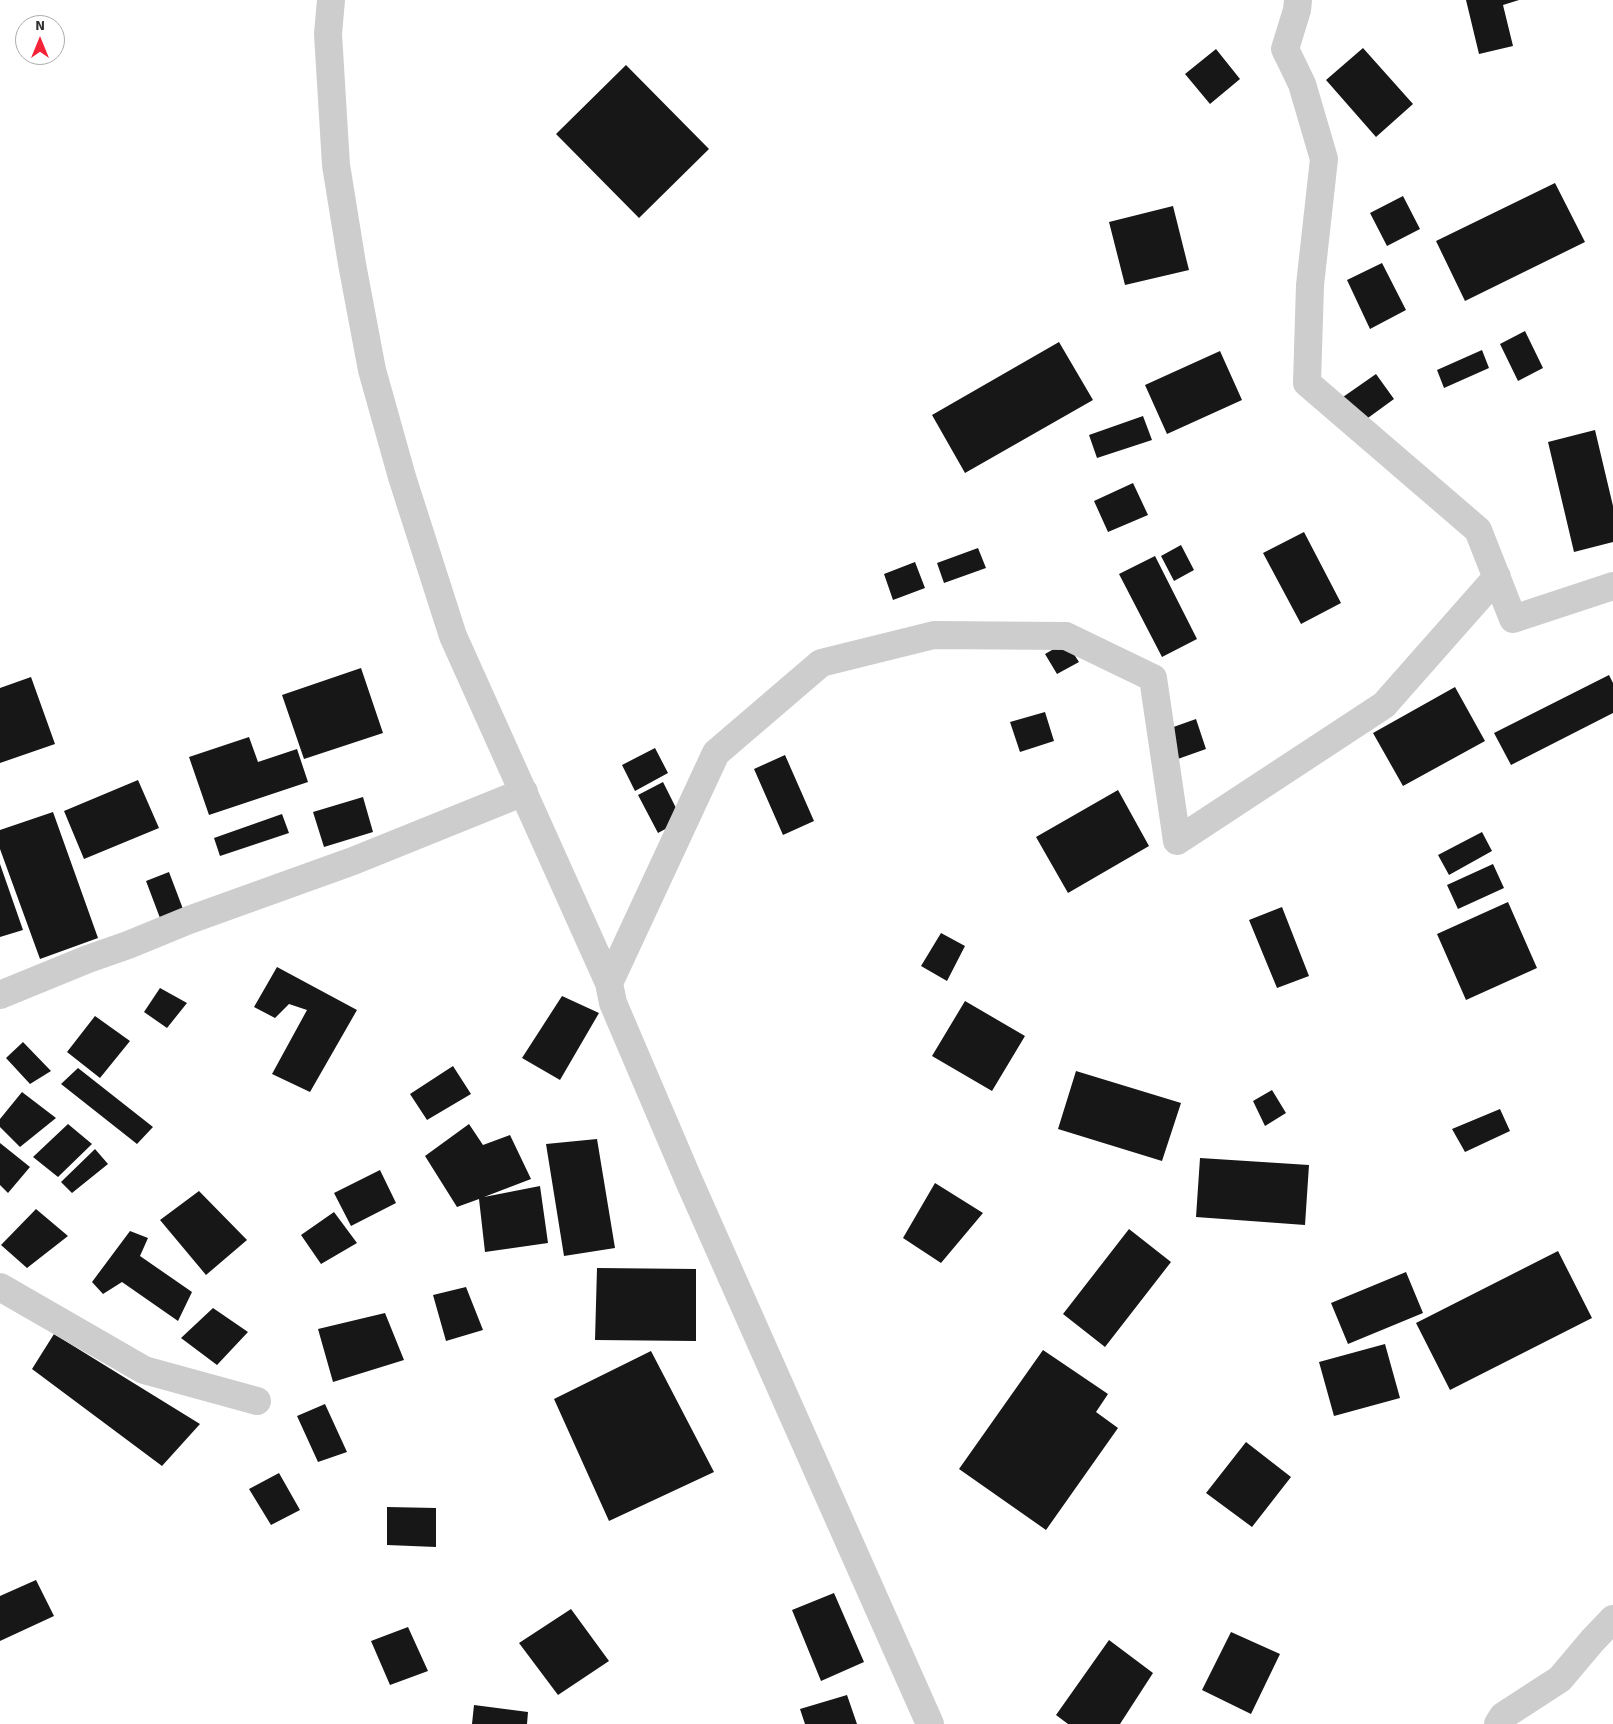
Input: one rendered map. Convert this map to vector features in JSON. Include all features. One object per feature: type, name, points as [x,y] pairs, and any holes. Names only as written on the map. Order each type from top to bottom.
[{"type":"street","points":[[331,0],[328,34],[336,165],[372,370],[402,478],[453,636],[609,983],[614,1002],[689,1181],[930,1724]]},
{"type":"street","points":[[1298,0],[1297,10],[1285,49],[1302,84],[1324,159],[1310,285],[1307,384],[1478,530],[1513,619],[1613,586]]},
{"type":"street","points":[[609,983],[716,753],[821,663],[934,635],[1066,636],[1153,678],[1177,841],[1384,705],[1497,577]]},
{"type":"street","points":[[0,995],[189,920],[353,861],[524,792]]},
{"type":"street","points":[[0,1288],[144,1370],[257,1401]]},
{"type":"street","points":[[1498,1724],[1503,1716],[1560,1679],[1613,1619]]},
{"type":"building","points":[[1466,0],[1519,0],[1503,5],[1513,46],[1479,54]]},
{"type":"building","points":[[1363,48],[1413,104],[1376,137],[1326,80]]},
{"type":"building","points":[[1216,49],[1240,79],[1210,104],[1185,74]]},
{"type":"building","points":[[626,65],[709,149],[639,218],[556,134]]},
{"type":"building","points":[[1555,183],[1585,242],[1465,301],[1436,241]]},
{"type":"building","points":[[1403,196],[1420,229],[1387,246],[1370,213]]},
{"type":"building","points":[[1173,206],[1189,270],[1125,285],[1109,222]]},
{"type":"building","points":[[1382,263],[1406,310],[1370,329],[1347,280]]},
{"type":"building","points":[[1525,331],[1543,368],[1518,381],[1500,344]]},
{"type":"building","points":[[1059,342],[1093,400],[965,473],[932,415]]},
{"type":"building","points":[[1482,350],[1489,368],[1444,388],[1437,370]]},
{"type":"building","points":[[1220,351],[1242,400],[1167,434],[1145,385]]},
{"type":"building","points":[[1376,374],[1394,399],[1361,423],[1343,397]]},
{"type":"building","points":[[1143,416],[1152,440],[1097,458],[1089,435]]},
{"type":"building","points":[[1595,430],[1613,506],[1613,542],[1574,552],[1548,442]]},
{"type":"building","points":[[1133,483],[1148,515],[1108,532],[1094,501]]},
{"type":"building","points":[[1304,532],[1341,603],[1301,624],[1263,553]]},
{"type":"building","points":[[1181,545],[1194,570],[1174,581],[1161,556]]},
{"type":"building","points":[[978,548],[986,568],[944,583],[937,563]]},
{"type":"building","points":[[1155,556],[1197,639],[1162,657],[1119,574]]},
{"type":"building","points":[[915,562],[925,588],[893,600],[884,574]]},
{"type":"building","points":[[1066,642],[1079,662],[1057,674],[1045,654]]},
{"type":"building","points":[[361,668],[383,733],[304,759],[282,695]]},
{"type":"building","points":[[1609,675],[1613,683],[1613,713],[1511,765],[1494,733]]},
{"type":"building","points":[[31,677],[55,744],[0,763],[0,688]]},
{"type":"building","points":[[1455,687],[1485,741],[1403,786],[1373,733]]},
{"type":"building","points":[[1045,712],[1054,741],[1020,752],[1010,722]]},
{"type":"building","points":[[1196,719],[1206,749],[1175,760],[1165,730]]},
{"type":"building","points":[[249,737],[258,762],[297,749],[308,782],[209,815],[189,757]]},
{"type":"building","points":[[655,748],[668,773],[635,791],[622,765]]},
{"type":"building","points":[[785,755],[814,821],[783,835],[754,769]]},
{"type":"building","points":[[138,780],[159,828],[84,859],[64,811]]},
{"type":"building","points":[[663,782],[682,820],[658,833],[638,795]]},
{"type":"building","points":[[1118,790],[1149,846],[1068,893],[1036,837]]},
{"type":"building","points":[[363,797],[373,832],[324,847],[313,812]]},
{"type":"building","points":[[53,812],[98,938],[40,959],[0,849],[0,830]]},
{"type":"building","points":[[282,814],[289,833],[220,856],[214,838]]},
{"type":"building","points":[[1482,832],[1492,851],[1449,875],[1438,855]]},
{"type":"building","points":[[0,864],[23,930],[0,937]]},
{"type":"building","points":[[1493,864],[1504,888],[1458,909],[1447,885]]},
{"type":"building","points":[[169,872],[183,909],[160,918],[146,881]]},
{"type":"building","points":[[1508,902],[1537,968],[1466,1000],[1437,934]]},
{"type":"building","points":[[1282,907],[1309,976],[1277,988],[1249,920]]},
{"type":"building","points":[[941,933],[965,946],[947,981],[921,966]]},
{"type":"building","points":[[277,967],[357,1010],[310,1092],[272,1074],[307,1010],[289,1004],[275,1018],[254,1007]]},
{"type":"building","points":[[160,988],[187,1003],[167,1028],[144,1012]]},
{"type":"building","points":[[562,996],[599,1013],[560,1080],[522,1058]]},
{"type":"building","points":[[965,1001],[1025,1036],[992,1091],[932,1056]]},
{"type":"building","points":[[95,1016],[130,1041],[100,1078],[67,1052]]},
{"type":"building","points":[[23,1042],[51,1071],[30,1084],[6,1058]]},
{"type":"building","points":[[453,1066],[471,1094],[427,1120],[410,1094]]},
{"type":"building","points":[[78,1068],[153,1127],[137,1144],[61,1084]]},
{"type":"building","points":[[1076,1071],[1181,1103],[1162,1161],[1058,1129]]},
{"type":"building","points":[[1272,1090],[1286,1113],[1265,1126],[1253,1101]]},
{"type":"building","points":[[22,1092],[56,1118],[20,1147],[0,1127],[0,1119]]},
{"type":"building","points":[[1500,1109],[1510,1131],[1465,1152],[1452,1129]]},
{"type":"building","points":[[68,1124],[92,1144],[58,1177],[33,1157]]},
{"type":"building","points":[[469,1124],[483,1145],[510,1135],[531,1179],[484,1197],[540,1186],[548,1243],[485,1252],[479,1199],[457,1207],[425,1156]]},
{"type":"building","points":[[597,1139],[615,1248],[564,1256],[546,1144]]},
{"type":"building","points":[[0,1143],[30,1167],[8,1193],[0,1185]]},
{"type":"building","points":[[95,1149],[108,1164],[72,1193],[61,1182]]},
{"type":"building","points":[[1200,1158],[1309,1165],[1305,1225],[1196,1217]]},
{"type":"building","points":[[380,1170],[396,1203],[351,1226],[334,1193]]},
{"type":"building","points":[[935,1183],[983,1213],[941,1263],[903,1238]]},
{"type":"building","points":[[199,1191],[247,1240],[206,1275],[160,1220]]},
{"type":"building","points":[[36,1209],[68,1236],[27,1268],[1,1245]]},
{"type":"building","points":[[334,1212],[357,1243],[321,1264],[301,1235]]},
{"type":"building","points":[[1129,1229],[1171,1262],[1105,1347],[1063,1314]]},
{"type":"building","points":[[130,1231],[148,1238],[140,1256],[192,1292],[178,1321],[122,1282],[103,1294],[92,1282]]},
{"type":"building","points":[[1558,1251],[1592,1318],[1450,1390],[1416,1323]]},
{"type":"building","points":[[597,1268],[696,1269],[696,1341],[595,1340]]},
{"type":"building","points":[[1406,1272],[1423,1313],[1348,1344],[1331,1303]]},
{"type":"building","points":[[466,1287],[483,1330],[446,1341],[433,1295]]},
{"type":"building","points":[[213,1308],[248,1332],[217,1365],[181,1338]]},
{"type":"building","points":[[385,1313],[404,1360],[333,1382],[318,1329]]},
{"type":"building","points":[[54,1334],[200,1424],[162,1466],[32,1369]]},
{"type":"building","points":[[1385,1344],[1400,1398],[1334,1416],[1319,1362]]},
{"type":"building","points":[[1043,1350],[1108,1394],[1096,1412],[1118,1428],[1046,1530],[959,1469]]},
{"type":"building","points":[[651,1351],[714,1472],[609,1521],[554,1399]]},
{"type":"building","points":[[325,1404],[347,1452],[318,1462],[297,1416]]},
{"type":"building","points":[[1246,1442],[1291,1477],[1252,1527],[1206,1493]]},
{"type":"building","points":[[279,1473],[300,1510],[271,1525],[249,1489]]},
{"type":"building","points":[[387,1507],[436,1508],[436,1547],[387,1545]]},
{"type":"building","points":[[36,1580],[54,1616],[0,1641],[0,1596]]},
{"type":"building","points":[[834,1593],[864,1662],[821,1681],[792,1610]]},
{"type":"building","points":[[571,1609],[609,1661],[558,1695],[519,1643]]},
{"type":"building","points":[[408,1627],[428,1671],[390,1685],[371,1641]]},
{"type":"building","points":[[1231,1632],[1280,1654],[1251,1714],[1202,1690]]},
{"type":"building","points":[[1109,1640],[1153,1673],[1120,1724],[1068,1724],[1056,1715]]},
{"type":"building","points":[[847,1695],[857,1724],[805,1724],[800,1709]]},
{"type":"building","points":[[474,1705],[528,1712],[527,1724],[472,1724]]}]
